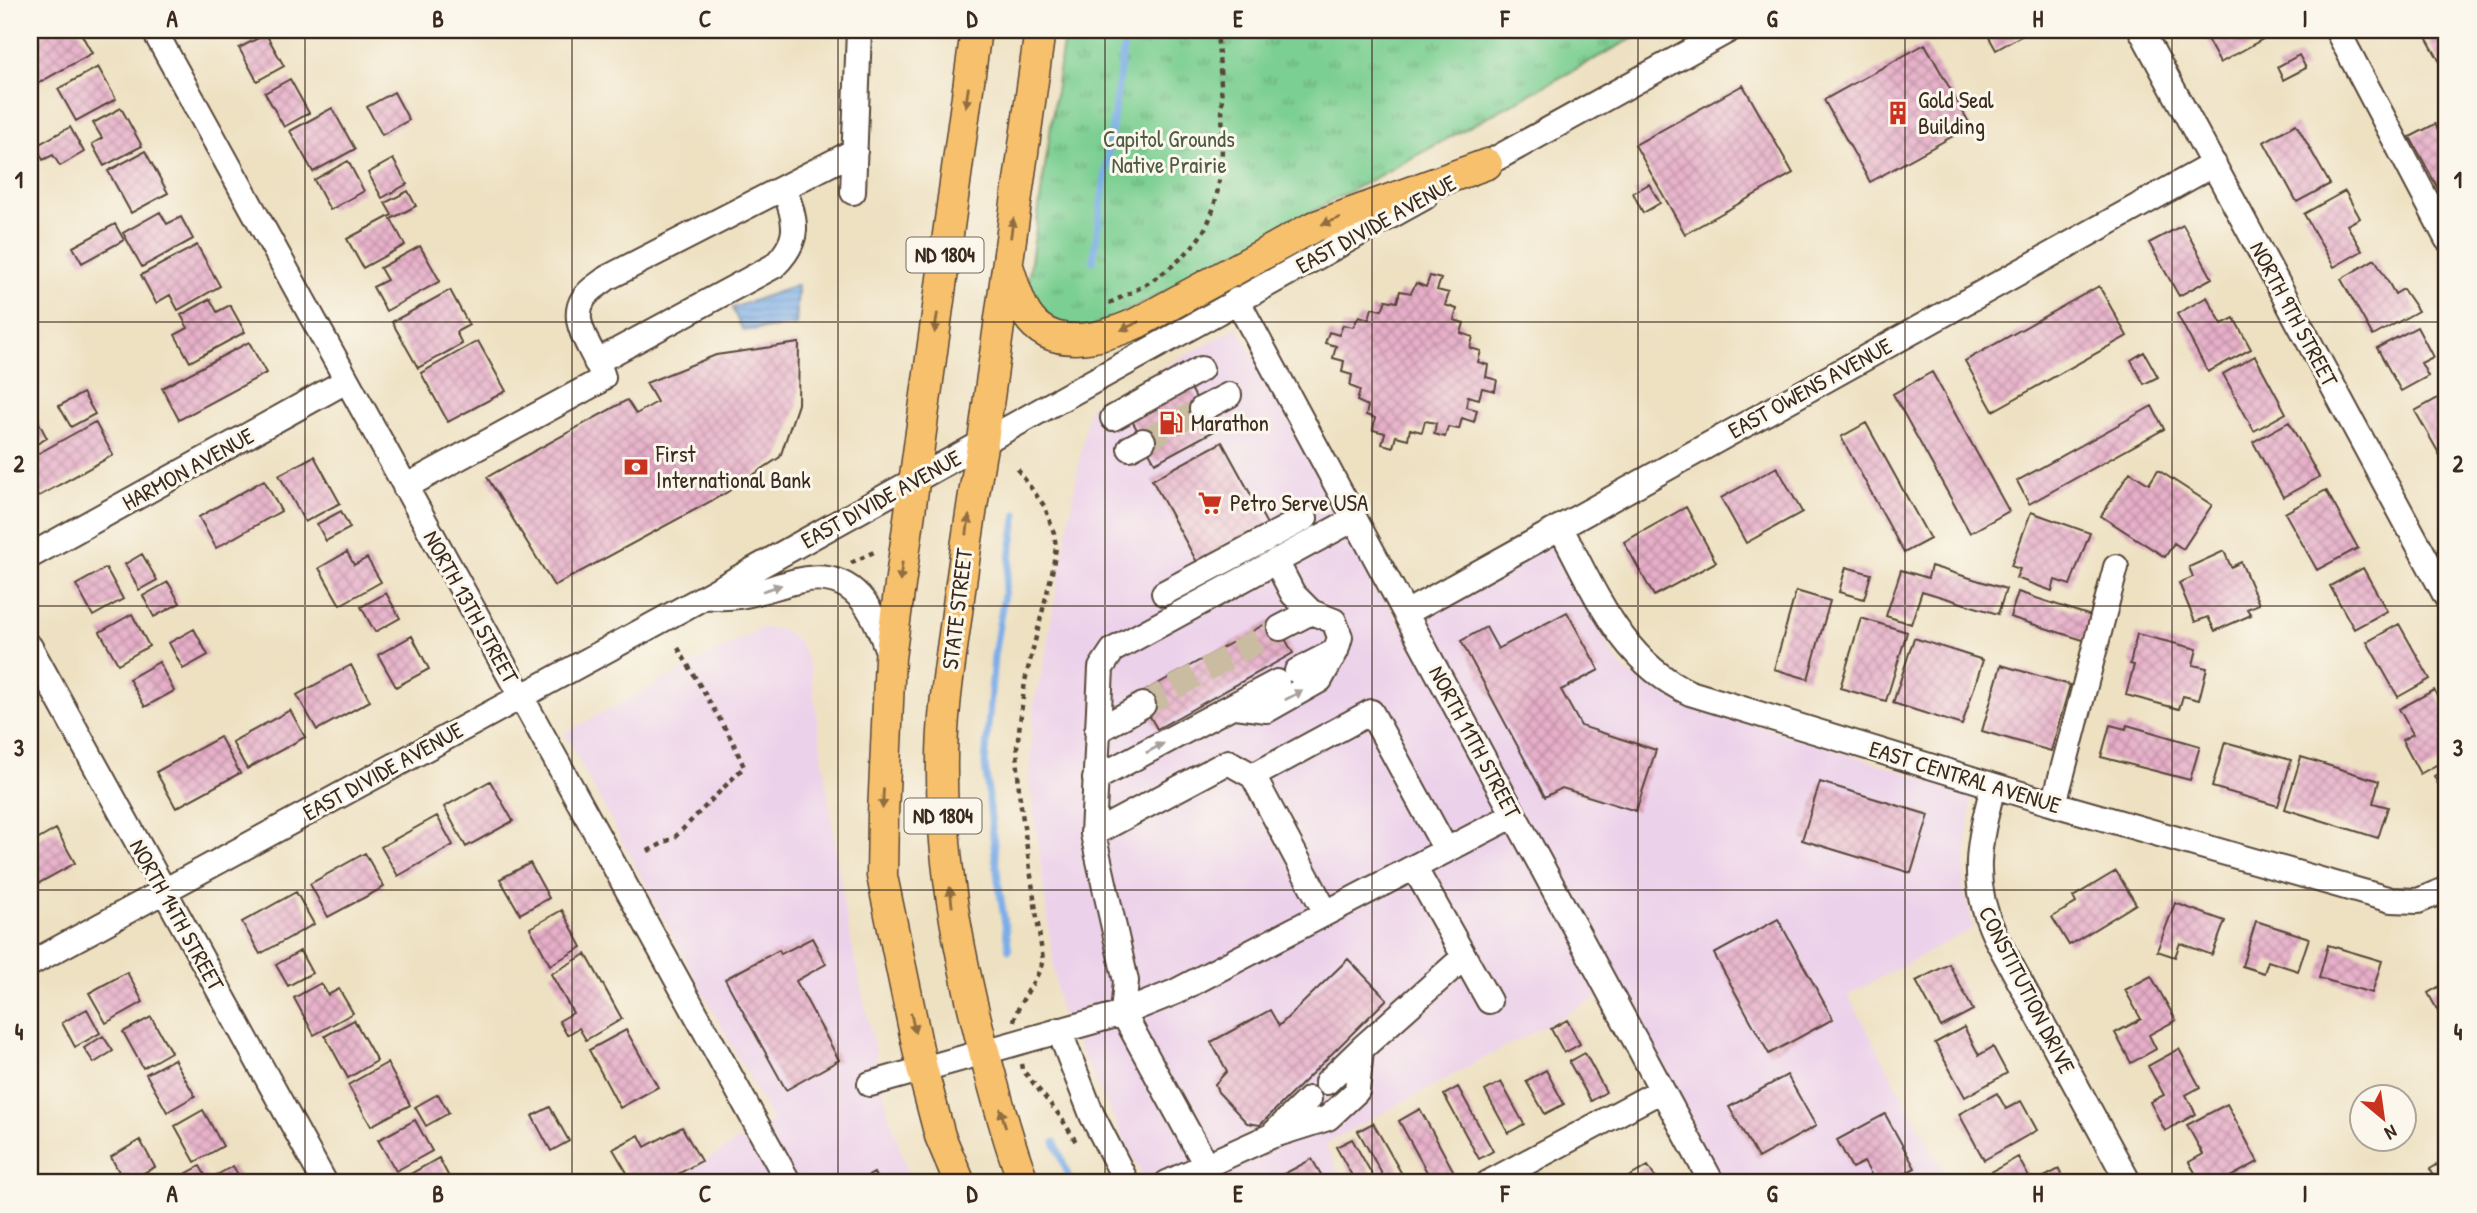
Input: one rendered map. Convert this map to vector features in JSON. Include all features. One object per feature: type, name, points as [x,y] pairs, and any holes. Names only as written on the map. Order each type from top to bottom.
[{"type":"main road","name":"ND 1804","points":[[960,1183],[940,1136],[922,1068],[882,876],[890,658],[976,30]]},
{"type":"main road","name":"STATE STREET","points":[[1024,1183],[985,1053],[955,921],[944,844],[942,771],[948,677],[970,509],[983,442],[1040,30]]},
{"type":"main road","points":[[1007,264],[1028,316],[1042,329],[1058,336],[1079,340],[1110,335],[1313,228],[1487,164]]},
{"type":"street","name":"NORTH 13TH STREET","points":[[154,30],[789,1183]]},
{"type":"street","points":[[853,192],[859,30]]},
{"type":"street","name":"EAST DIVIDE AVENUE","points":[[30,964],[706,596],[1237,300],[1730,30]]},
{"type":"street","name":"NORTH 9TH STREET","points":[[2141,30],[2447,598]]},
{"type":"street","points":[[2337,30],[2447,239]]},
{"type":"street","points":[[405,487],[603,377],[579,326],[581,306],[587,294],[607,278],[855,151]]},
{"type":"street","name":"EAST OWENS AVENUE","points":[[1406,613],[2214,164]]},
{"type":"street","points":[[596,362],[774,266],[786,254],[794,240],[793,214],[783,188]]},
{"type":"street","name":"NORTH 11TH STREET","points":[[1237,300],[1712,1183]]},
{"type":"street","points":[[1113,418],[1201,369]]},
{"type":"street","name":"HARMON AVENUE","points":[[30,556],[346,381]]},
{"type":"street","points":[[1202,409],[1229,395]]},
{"type":"street","points":[[1164,593],[1305,518]]},
{"type":"street","points":[[1206,1165],[1123,1013],[1126,981],[1093,834],[1101,668],[1113,650],[1354,519]]},
{"type":"street","name":"EAST CENTRAL AVENUE","points":[[1560,527],[1622,639],[1651,670],[1677,687],[1704,698],[1993,786],[2391,900],[2418,901],[2447,889]]},
{"type":"street","points":[[1235,706],[1267,709],[1320,680],[1336,651],[1340,637],[1334,621],[1311,612],[1293,594],[1276,561]]},
{"type":"street","points":[[2054,804],[2116,567]]},
{"type":"street","points":[[706,596],[738,598],[814,578],[846,585],[870,608],[890,658]]},
{"type":"street","points":[[1280,628],[1311,612]]},
{"type":"street","name":"NORTH 14TH STREET","points":[[30,647],[325,1183]]},
{"type":"street","points":[[1095,779],[1336,651]]},
{"type":"street","points":[[1097,731],[1143,705]]},
{"type":"street","points":[[1253,776],[1371,712],[1446,850]]},
{"type":"street","points":[[1093,834],[1228,762],[1253,776],[1326,913]]},
{"type":"street","name":"CONSTITUTION DRIVE","points":[[1993,786],[1978,855],[1978,881],[1983,909],[1995,936],[2129,1183]]},
{"type":"street","points":[[870,1084],[1123,1013],[1175,992],[1514,815]]},
{"type":"street","points":[[1414,867],[1489,1001]]},
{"type":"street","points":[[1327,1082],[1464,957]]},
{"type":"street","points":[[1059,1030],[1093,1115],[1127,1183]]},
{"type":"street","points":[[1167,1183],[1271,1136],[1328,1118],[1357,1091],[1361,1049]]},
{"type":"street","points":[[1488,1183],[1662,1090]]},
{"type":"street","points":[[1271,1136],[1309,1099]]},
{"type":"path","points":[[1101,307],[1164,273],[1193,245],[1210,217],[1219,175],[1223,121],[1217,30]]},
{"type":"path","points":[[1015,467],[1045,507],[1056,547],[1052,573],[1024,681],[1018,727],[1019,792],[1043,951],[1040,970],[1016,1012],[1014,1022],[1022,1069],[1060,1116],[1082,1153]]},
{"type":"path","points":[[840,569],[876,551]]},
{"type":"path","points":[[648,851],[675,837],[744,767],[733,742],[678,648]]},
{"type":"shaded area","points":[[1238,327],[1401,627],[1557,542],[1611,652],[1624,670],[1644,684],[1681,700],[1972,794],[1963,887],[1974,928],[1848,995],[1950,1183],[1701,1183],[1600,996],[1325,1144],[1345,1183],[1146,1183],[1059,1008],[1029,775],[1034,702],[1042,672],[1089,407]]},
{"type":"shaded area","points":[[761,628],[783,630],[799,642],[810,667],[845,913],[889,1115],[912,1183],[668,1183],[772,1121],[564,733]]},
{"type":"green space","name":"Capitol Grounds Native Prairie","points":[[1065,30],[1648,30],[1092,331],[1042,323],[1027,289]]},
{"type":"water","points":[[798,285],[796,325],[743,331],[732,308]]},
{"type":"building","points":[[44,30],[79,30],[92,53],[33,86],[30,79],[30,38]]},
{"type":"building","points":[[1985,30],[2032,30],[1996,50]]},
{"type":"building","points":[[2202,30],[2279,30],[2220,63]]},
{"type":"building","points":[[2422,30],[2447,30],[2447,68],[2444,69]]},
{"type":"building","points":[[266,34],[284,66],[257,81],[239,48]]},
{"type":"building","name":"Gold Seal Building","points":[[1925,44],[1971,126],[1870,182],[1824,100]]},
{"type":"building","points":[[2299,55],[2306,68],[2283,80],[2277,67]]},
{"type":"building","points":[[98,67],[116,99],[76,121],[58,89]]},
{"type":"building","points":[[290,79],[309,113],[284,127],[265,93]]},
{"type":"building","points":[[1743,85],[1793,173],[1685,234],[1635,145]]},
{"type":"building","points":[[394,92],[409,120],[382,135],[367,107]]},
{"type":"building","points":[[121,108],[142,146],[104,166],[92,144],[102,138],[93,123]]},
{"type":"building","points":[[332,108],[355,149],[313,172],[290,131]]},
{"type":"building","points":[[2296,124],[2330,184],[2297,202],[2264,142]]},
{"type":"building","points":[[2435,124],[2447,146],[2447,188],[2440,192],[2410,137]]},
{"type":"building","points":[[70,127],[84,152],[60,166],[53,155],[43,160],[36,146]]},
{"type":"building","points":[[145,151],[168,193],[131,213],[108,171]]},
{"type":"building","points":[[393,159],[407,184],[382,198],[368,173]]},
{"type":"building","points":[[348,161],[364,191],[330,210],[314,180]]},
{"type":"building","points":[[1649,184],[1660,203],[1643,213],[1633,193]]},
{"type":"building","points":[[408,191],[416,206],[391,219],[405,245],[363,268],[347,239],[392,215],[385,203]]},
{"type":"building","points":[[2345,191],[2360,218],[2347,225],[2362,251],[2334,267],[2304,214]]},
{"type":"building","points":[[160,212],[167,224],[181,217],[193,239],[142,267],[123,233]]},
{"type":"building","points":[[115,224],[124,240],[82,263],[73,247]]},
{"type":"building","points":[[2183,225],[2212,278],[2179,296],[2149,243]]},
{"type":"building","points":[[197,245],[220,286],[178,310],[170,295],[156,303],[141,275]]},
{"type":"building","points":[[420,246],[440,281],[386,311],[373,287],[387,280],[380,268]]},
{"type":"building","points":[[2375,259],[2395,294],[2403,289],[2418,311],[2373,336],[2341,279]]},
{"type":"building","points":[[1430,276],[1441,279],[1437,290],[1449,293],[1445,305],[1457,309],[1454,320],[1464,323],[1461,333],[1473,337],[1470,348],[1481,351],[1478,362],[1488,365],[1486,377],[1497,380],[1495,391],[1482,388],[1479,399],[1468,396],[1466,407],[1477,410],[1474,422],[1462,418],[1459,429],[1448,427],[1445,437],[1434,434],[1436,423],[1425,421],[1422,432],[1410,429],[1408,439],[1396,436],[1393,447],[1382,444],[1385,433],[1373,430],[1375,418],[1366,415],[1368,406],[1357,401],[1360,390],[1350,386],[1352,375],[1342,372],[1344,361],[1333,358],[1336,346],[1325,343],[1329,332],[1339,335],[1343,325],[1353,327],[1359,316],[1369,319],[1372,308],[1382,310],[1386,300],[1397,302],[1400,291],[1411,293],[1416,283],[1426,287]]},
{"type":"building","points":[[2099,286],[2127,336],[1993,411],[1965,361]]},
{"type":"building","points":[[450,290],[469,325],[456,332],[462,344],[418,368],[392,322]]},
{"type":"building","points":[[2207,297],[2222,324],[2234,318],[2251,349],[2208,372],[2177,314]]},
{"type":"building","points":[[210,299],[217,312],[230,305],[245,332],[190,362],[175,335],[188,328],[181,315]]},
{"type":"building","points":[[2417,327],[2433,357],[2421,363],[2428,376],[2401,391],[2377,348]]},
{"type":"building","points":[[478,341],[506,391],[448,422],[421,373]]},
{"type":"building","points":[[249,342],[266,373],[179,420],[162,388]]},
{"type":"building","name":"First International Bank","points":[[799,343],[798,404],[780,457],[726,493],[554,586],[487,477],[627,400],[636,414],[657,402],[646,383],[716,355]]},
{"type":"building","points":[[2144,352],[2158,377],[2144,384],[2131,360]]},
{"type":"building","points":[[2255,356],[2286,413],[2254,431],[2223,374]]},
{"type":"building","points":[[1932,372],[2009,511],[1970,533],[1893,394]]},
{"type":"building","name":"Marathon","points":[[1188,383],[1214,431],[1155,463],[1129,415]]},
{"type":"building","points":[[83,393],[95,414],[71,427],[59,406]]},
{"type":"building","points":[[2447,393],[2447,454],[2441,457],[2415,411]]},
{"type":"building","points":[[30,406],[47,438],[30,448]]},
{"type":"building","points":[[2152,406],[2164,429],[2029,504],[2017,481]]},
{"type":"building","points":[[95,422],[113,455],[30,501],[30,458]]},
{"type":"building","points":[[2289,422],[2319,477],[2283,497],[2253,442]]},
{"type":"building","points":[[1866,423],[1930,539],[1904,553],[1841,437]]},
{"type":"building","name":"Petro Serve USA","points":[[1222,442],[1268,526],[1198,564],[1152,480]]},
{"type":"building","points":[[314,456],[340,503],[305,522],[279,475]]},
{"type":"building","points":[[1777,467],[1802,512],[1746,543],[1721,498]]},
{"type":"building","points":[[2158,470],[2212,505],[2183,549],[2174,543],[2165,557],[2101,516],[2130,472],[2149,484]]},
{"type":"building","points":[[264,480],[281,511],[216,548],[199,517]]},
{"type":"building","points":[[2326,490],[2358,548],[2317,570],[2285,513]]},
{"type":"building","points":[[1686,507],[1716,562],[1654,596],[1624,542]]},
{"type":"building","points":[[341,511],[350,528],[326,541],[317,524]]},
{"type":"building","points":[[2031,512],[2090,533],[2070,585],[2055,580],[2052,591],[2016,578],[2020,569],[2011,566]]},
{"type":"building","points":[[2224,551],[2231,567],[2241,562],[2259,604],[2247,609],[2251,615],[2215,631],[2208,617],[2195,622],[2179,583],[2193,577],[2189,567]]},
{"type":"building","points":[[347,552],[354,565],[367,558],[381,582],[340,605],[319,568]]},
{"type":"building","points":[[142,554],[157,580],[139,590],[125,564]]},
{"type":"building","points":[[1931,566],[2006,589],[1998,614],[1922,591],[1911,624],[1886,616],[1901,570],[1928,578]]},
{"type":"building","points":[[1846,567],[1871,574],[1864,599],[1839,592]]},
{"type":"building","points":[[106,568],[123,599],[93,616],[76,585]]},
{"type":"building","points":[[2363,568],[2387,611],[2354,629],[2330,586]]},
{"type":"building","points":[[168,582],[180,603],[154,617],[143,596]]},
{"type":"building","points":[[1796,591],[1830,601],[1808,679],[1774,669]]},
{"type":"building","points":[[2018,592],[2094,617],[2086,641],[2010,617]]},
{"type":"building","points":[[386,593],[400,618],[375,632],[361,607]]},
{"type":"building","points":[[1567,612],[1599,670],[1561,690],[1581,726],[1656,750],[1636,811],[1562,788],[1545,797],[1461,641],[1486,627],[1498,649]]},
{"type":"building","points":[[132,614],[149,646],[118,664],[100,632]]},
{"type":"building","points":[[1861,618],[1907,632],[1886,701],[1840,688]]},
{"type":"building","points":[[1274,619],[1293,653],[1157,729],[1138,695]]},
{"type":"building","points":[[2399,624],[2430,679],[2398,697],[2367,642]]},
{"type":"building","points":[[194,629],[208,655],[183,669],[169,643]]},
{"type":"building","points":[[2137,634],[2197,649],[2193,665],[2207,668],[2199,700],[2183,696],[2179,709],[2126,695],[2134,665],[2130,664]]},
{"type":"building","points":[[412,636],[429,669],[396,687],[378,655]]},
{"type":"building","points":[[1914,638],[1983,660],[1962,725],[1893,703]]},
{"type":"building","points":[[159,662],[174,691],[145,707],[129,679]]},
{"type":"building","points":[[351,665],[370,701],[317,730],[297,695]]},
{"type":"building","points":[[2001,665],[2070,685],[2051,751],[1982,731]]},
{"type":"building","points":[[2434,690],[2447,714],[2447,759],[2420,774],[2402,740],[2413,734],[2399,709]]},
{"type":"building","points":[[290,710],[305,737],[247,769],[232,742]]},
{"type":"building","points":[[2110,725],[2126,729],[2127,725],[2200,746],[2190,780],[2101,757]]},
{"type":"building","points":[[220,737],[240,773],[176,808],[156,772]]},
{"type":"building","points":[[2225,742],[2291,760],[2278,806],[2212,787]]},
{"type":"building","points":[[2301,757],[2379,781],[2373,803],[2388,807],[2378,838],[2285,809]]},
{"type":"building","points":[[2447,768],[2447,800],[2434,776]]},
{"type":"building","points":[[490,781],[513,821],[466,847],[444,807]]},
{"type":"building","points":[[1820,782],[1929,815],[1911,873],[1802,840]]},
{"type":"building","points":[[437,816],[453,845],[398,876],[381,847]]},
{"type":"building","points":[[56,829],[75,863],[30,888],[30,844]]},
{"type":"building","points":[[365,853],[384,887],[328,917],[310,884]]},
{"type":"building","points":[[530,863],[549,898],[520,914],[500,879]]},
{"type":"building","points":[[2116,871],[2136,904],[2069,945],[2052,917],[2076,903],[2073,897]]},
{"type":"building","points":[[296,892],[314,924],[260,954],[242,922]]},
{"type":"building","points":[[2175,903],[2225,921],[2212,955],[2180,943],[2175,957],[2157,951]]},
{"type":"building","points":[[562,910],[582,947],[550,965],[530,928]]},
{"type":"building","points":[[1778,919],[1833,1019],[1769,1054],[1714,954]]},
{"type":"building","points":[[2256,921],[2309,938],[2298,971],[2268,961],[2264,973],[2242,966]]},
{"type":"building","points":[[812,938],[826,964],[796,981],[839,1060],[786,1090],[725,979],[779,950],[781,954]]},
{"type":"building","points":[[2328,945],[2382,961],[2372,993],[2319,978]]},
{"type":"building","points":[[300,951],[312,973],[288,986],[276,965]]},
{"type":"building","points":[[586,954],[622,1019],[586,1040],[579,1028],[567,1035],[559,1021],[573,1013],[551,974]]},
{"type":"building","points":[[1348,959],[1387,999],[1260,1125],[1247,1123],[1218,1092],[1215,1084],[1227,1071],[1211,1042],[1270,1010],[1279,1026]]},
{"type":"building","points":[[1949,964],[1973,1010],[1941,1027],[1916,981]]},
{"type":"building","points":[[127,972],[143,1002],[106,1023],[89,993]]},
{"type":"building","points":[[2151,976],[2176,1020],[2149,1035],[2156,1049],[2131,1063],[2115,1033],[2141,1019],[2125,990]]},
{"type":"building","points":[[2447,982],[2447,1028],[2428,993]]},
{"type":"building","points":[[321,983],[328,995],[339,989],[353,1013],[314,1035],[294,998]]},
{"type":"building","points":[[87,1009],[100,1033],[75,1047],[62,1023]]},
{"type":"building","points":[[151,1017],[171,1052],[143,1068],[123,1032]]},
{"type":"building","points":[[354,1020],[377,1061],[348,1078],[325,1036]]},
{"type":"building","points":[[1567,1020],[1580,1044],[1564,1053],[1551,1029]]},
{"type":"building","points":[[1964,1027],[1979,1055],[1993,1047],[2007,1073],[1965,1097],[1935,1043]]},
{"type":"building","points":[[626,1030],[658,1087],[620,1108],[589,1050]]},
{"type":"building","points":[[103,1036],[113,1051],[94,1063],[84,1048]]},
{"type":"building","points":[[2179,1049],[2200,1087],[2186,1095],[2196,1114],[2165,1131],[2150,1102],[2164,1095],[2148,1066]]},
{"type":"building","points":[[1585,1053],[1606,1092],[1591,1101],[1569,1062]]},
{"type":"building","points":[[174,1059],[195,1096],[167,1112],[146,1074]]},
{"type":"building","points":[[387,1063],[410,1105],[371,1126],[348,1085]]},
{"type":"building","points":[[1546,1070],[1564,1104],[1545,1114],[1526,1081]]},
{"type":"building","points":[[1787,1075],[1816,1126],[1758,1158],[1729,1107]]},
{"type":"building","points":[[1501,1082],[1524,1124],[1508,1133],[1485,1091]]},
{"type":"building","points":[[1458,1087],[1493,1151],[1479,1159],[1444,1095]]},
{"type":"building","points":[[1997,1093],[2006,1109],[2021,1101],[2037,1130],[1984,1160],[1959,1114]]},
{"type":"building","points":[[438,1094],[449,1113],[426,1126],[415,1107]]},
{"type":"building","points":[[2227,1104],[2258,1162],[2219,1183],[2201,1183],[2189,1162],[2203,1154],[2187,1125]]},
{"type":"building","points":[[550,1107],[569,1141],[551,1151],[532,1116]]},
{"type":"building","points":[[1420,1109],[1454,1172],[1433,1183],[1399,1121]]},
{"type":"building","points":[[203,1110],[223,1146],[195,1162],[175,1126]]},
{"type":"building","points":[[1885,1114],[1915,1168],[1887,1183],[1876,1183],[1864,1162],[1852,1168],[1837,1140]]},
{"type":"building","points":[[415,1120],[432,1151],[396,1171],[378,1140]]},
{"type":"building","points":[[1373,1123],[1407,1183],[1387,1183],[1358,1131]]},
{"type":"building","points":[[682,1127],[701,1161],[662,1183],[633,1183],[613,1149],[639,1135],[645,1147]]},
{"type":"building","points":[[1352,1139],[1377,1183],[1356,1183],[1336,1147]]},
{"type":"building","points":[[140,1140],[155,1167],[125,1183],[111,1157]]},
{"type":"building","points":[[2018,1157],[2032,1183],[1993,1183],[1988,1174]]},
{"type":"building","points":[[439,1158],[452,1183],[401,1183],[400,1180]]},
{"type":"building","points":[[1312,1159],[1326,1183],[1287,1183],[1282,1175]]},
{"type":"building","points":[[2447,1159],[2447,1183],[2438,1183],[2430,1169]]},
{"type":"building","points":[[200,1166],[208,1180],[233,1166],[243,1183],[174,1183],[173,1181]]},
{"type":"building","points":[[1648,1166],[1656,1179],[1649,1183],[1618,1183]]},
{"type":"building","points":[[2059,1169],[2066,1183],[2033,1183]]},
{"type":"building","points":[[874,1173],[879,1183],[856,1183]]},
{"type":"waterway","points":[[1093,261],[1126,30]]},
{"type":"waterway","points":[[1009,950],[985,764],[994,656],[1017,514]]},
{"type":"waterway","points":[[1055,1142],[1071,1183]]},
{"type":"tunnel","points":[[1143,441],[1202,409]]},
{"type":"tunnel","points":[[1143,705],[1280,628]]},
{"type":"place","name":"Gold Seal Building","points":[[1898,113]]},
{"type":"place","name":"Marathon","points":[[1171,423]]},
{"type":"place","name":"First International Bank","points":[[636,467]]},
{"type":"place","name":"Petro Serve USA","points":[[1210,503]]}]
